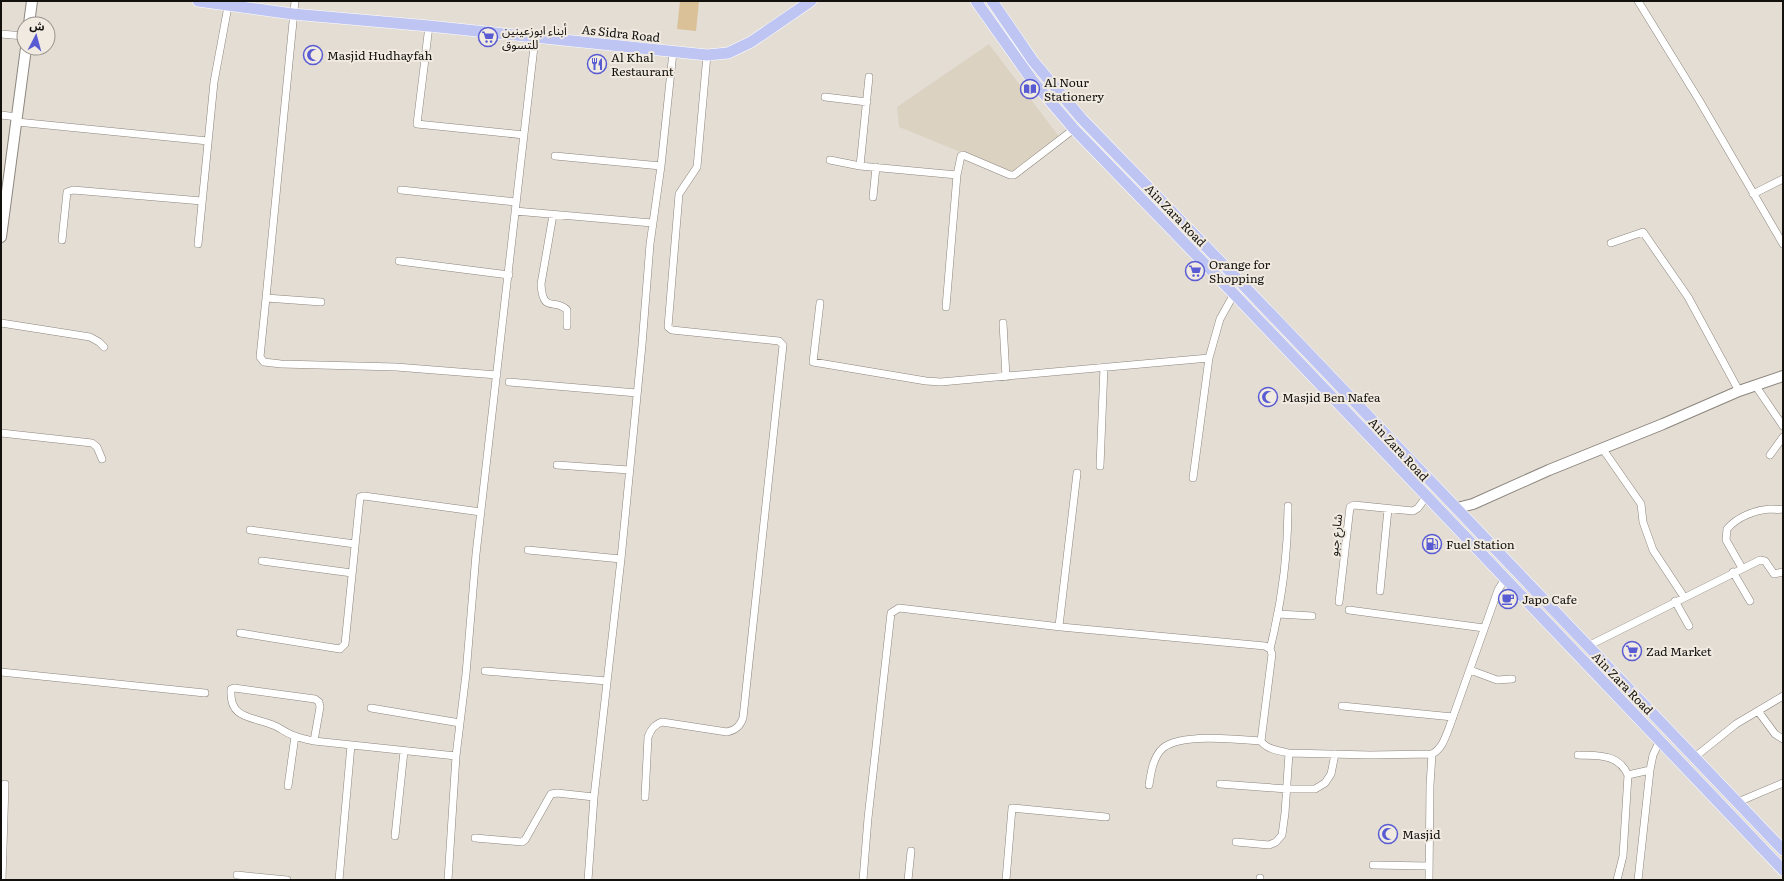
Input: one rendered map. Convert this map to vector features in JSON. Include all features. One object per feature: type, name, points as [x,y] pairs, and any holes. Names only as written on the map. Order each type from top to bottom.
[{"type":"main road","name":"As Sidra Road","points":[[198,1],[228,3],[293,14],[429,26],[707,55],[728,53],[751,42],[811,1]]},
{"type":"main road","name":"Ain Zara Road","points":[[976,1],[1032,80],[1074,129],[1234,294],[1783,870]]},
{"type":"main road","name":"Ain Zara Road","points":[[992,1],[1033,61],[1073,110],[1457,508],[1783,850]]},
{"type":"street","points":[[30,16],[32,1]]},
{"type":"street","points":[[295,1],[260,357],[264,362],[396,367],[497,375]]},
{"type":"street","points":[[1638,1],[1699,100],[1783,244]]},
{"type":"street","points":[[198,244],[214,82],[228,3]]},
{"type":"street","points":[[429,26],[417,124],[524,135]]},
{"type":"street","points":[[1,34],[16,35]]},
{"type":"street","points":[[448,880],[456,756],[481,512],[536,38]]},
{"type":"street","points":[[588,880],[594,797],[621,559],[652,223],[661,166],[673,52]]},
{"type":"street","points":[[645,797],[648,738],[651,729],[662,722],[727,732],[736,729],[741,724],[743,718],[783,345],[779,341],[672,330],[668,327],[678,194],[698,167],[707,55]]},
{"type":"street","points":[[1,237],[25,56]]},
{"type":"street","points":[[860,166],[869,77]]},
{"type":"street","points":[[825,97],[867,102]]},
{"type":"street","points":[[1,115],[17,119],[208,141]]},
{"type":"street","points":[[946,307],[957,175],[962,155],[1010,175],[1014,175],[1074,129]]},
{"type":"street","points":[[555,156],[661,166]]},
{"type":"street","points":[[830,160],[860,166],[957,175]]},
{"type":"street","points":[[873,197],[876,167]]},
{"type":"street","points":[[1753,194],[1783,179]]},
{"type":"street","points":[[62,240],[66,192],[73,190],[202,201]]},
{"type":"street","points":[[401,190],[516,202]]},
{"type":"street","points":[[515,210],[553,215],[652,223]]},
{"type":"street","points":[[553,215],[541,284],[542,295],[548,304],[564,307],[567,310],[567,326]]},
{"type":"street","points":[[1611,243],[1643,232],[1688,297],[1739,391]]},
{"type":"street","points":[[399,261],[509,275]]},
{"type":"street","points":[[1193,478],[1209,358],[1220,319],[1234,294]]},
{"type":"street","points":[[266,298],[321,302]]},
{"type":"street","points":[[820,303],[813,361],[815,364],[941,382],[1209,358]]},
{"type":"street","points":[[1,323],[90,337],[104,347]]},
{"type":"street","points":[[1003,323],[1006,377]]},
{"type":"street","points":[[1100,466],[1104,367]]},
{"type":"street","points":[[1457,508],[1479,502],[1549,470],[1670,421],[1739,391],[1783,376]]},
{"type":"street","points":[[509,382],[637,393]]},
{"type":"street","points":[[1755,385],[1783,426]]},
{"type":"street","points":[[1,433],[92,444],[97,447],[102,459]]},
{"type":"street","points":[[1770,455],[1783,437]]},
{"type":"street","points":[[1602,448],[1641,504],[1643,522],[1653,550],[1684,597]]},
{"type":"street","points":[[557,465],[629,470]]},
{"type":"street","points":[[1059,626],[1076,473]]},
{"type":"street","points":[[240,633],[340,649],[343,647],[345,644],[360,497],[364,496],[481,512]]},
{"type":"street","name":"شارع جبو","points":[[1339,602],[1350,507],[1354,505],[1414,511],[1426,497]]},
{"type":"street","points":[[1470,523],[1473,512],[1479,502]]},
{"type":"street","points":[[1261,741],[1272,654],[1270,649],[1279,614],[1286,563],[1288,506]]},
{"type":"street","points":[[1380,591],[1388,509]]},
{"type":"street","points":[[1742,568],[1726,540],[1727,528],[1742,517],[1762,510],[1783,509]]},
{"type":"street","points":[[250,530],[355,544]]},
{"type":"street","points":[[528,550],[621,559]]},
{"type":"street","points":[[1588,646],[1733,572],[1763,560],[1774,574],[1783,572]]},
{"type":"street","points":[[262,562],[352,573]]},
{"type":"street","points":[[1733,572],[1750,601]]},
{"type":"street","points":[[1149,785],[1156,759],[1162,749],[1173,742],[1213,738],[1261,741],[1265,745],[1276,750],[1289,752],[1335,754],[1432,754],[1440,749],[1453,717],[1498,590],[1505,579]]},
{"type":"street","points":[[1675,601],[1689,626]]},
{"type":"street","points":[[863,880],[868,818],[891,613],[899,608],[1059,626],[1265,646],[1270,649]]},
{"type":"street","points":[[1349,610],[1484,628]]},
{"type":"street","points":[[1279,614],[1312,616]]},
{"type":"street","points":[[1470,670],[1497,680],[1512,679]]},
{"type":"street","points":[[485,671],[607,681]]},
{"type":"street","points":[[1,672],[205,693]]},
{"type":"street","points":[[314,741],[320,707],[319,702],[315,699],[232,688],[231,699],[233,706],[238,712],[253,720],[273,725],[295,736],[314,741],[456,756]]},
{"type":"street","points":[[1695,757],[1736,724],[1783,696]]},
{"type":"street","points":[[1342,706],[1453,717]]},
{"type":"street","points":[[371,708],[460,723]]},
{"type":"street","points":[[1758,711],[1775,734],[1783,739]]},
{"type":"street","points":[[288,786],[295,736]]},
{"type":"street","points":[[1638,880],[1650,770],[1653,755],[1660,740]]},
{"type":"street","points":[[339,880],[351,745]]},
{"type":"street","points":[[395,836],[404,751]]},
{"type":"street","points":[[1236,842],[1264,845],[1276,842],[1282,835],[1284,828],[1289,752]]},
{"type":"street","points":[[1220,784],[1287,789],[1315,789],[1325,783],[1331,774],[1335,754]]},
{"type":"street","points":[[1429,880],[1430,785],[1432,754]]},
{"type":"street","points":[[1578,755],[1610,757],[1621,764],[1628,775],[1623,856],[1617,880]]},
{"type":"street","points":[[1628,775],[1650,770]]},
{"type":"street","points":[[1738,802],[1783,783]]},
{"type":"street","points":[[2,880],[2,812],[5,784]]},
{"type":"street","points":[[475,838],[522,842],[525,840],[554,793],[594,797]]},
{"type":"street","points":[[1006,880],[1012,808],[1106,817]]},
{"type":"street","points":[[908,880],[911,851]]},
{"type":"street","points":[[1373,865],[1429,866]]},
{"type":"street","points":[[237,875],[287,880]]},
{"type":"shaded area","points":[[680,1],[699,1],[696,31],[677,29]]},
{"type":"shaded area","points":[[989,44],[1060,138],[1012,173],[899,127],[897,107]]},
{"type":"place","name":"أبناء ابوزعينين للتسوق","points":[[488,37]]},
{"type":"place","name":"Masjid Hudhayfah","points":[[313,55]]},
{"type":"place","name":"Al Khal Restaurant","points":[[597,64]]},
{"type":"place","name":"Al Nour Stationery","points":[[1030,89]]},
{"type":"place","name":"Orange for Shopping","points":[[1195,271]]},
{"type":"place","name":"Masjid Ben Nafea","points":[[1268,397]]},
{"type":"place","name":"Fuel Station","points":[[1432,544]]},
{"type":"place","name":"Japo Cafe","points":[[1508,599]]},
{"type":"place","name":"Zad Market","points":[[1632,651]]},
{"type":"place","name":"Masjid","points":[[1388,834]]}]
